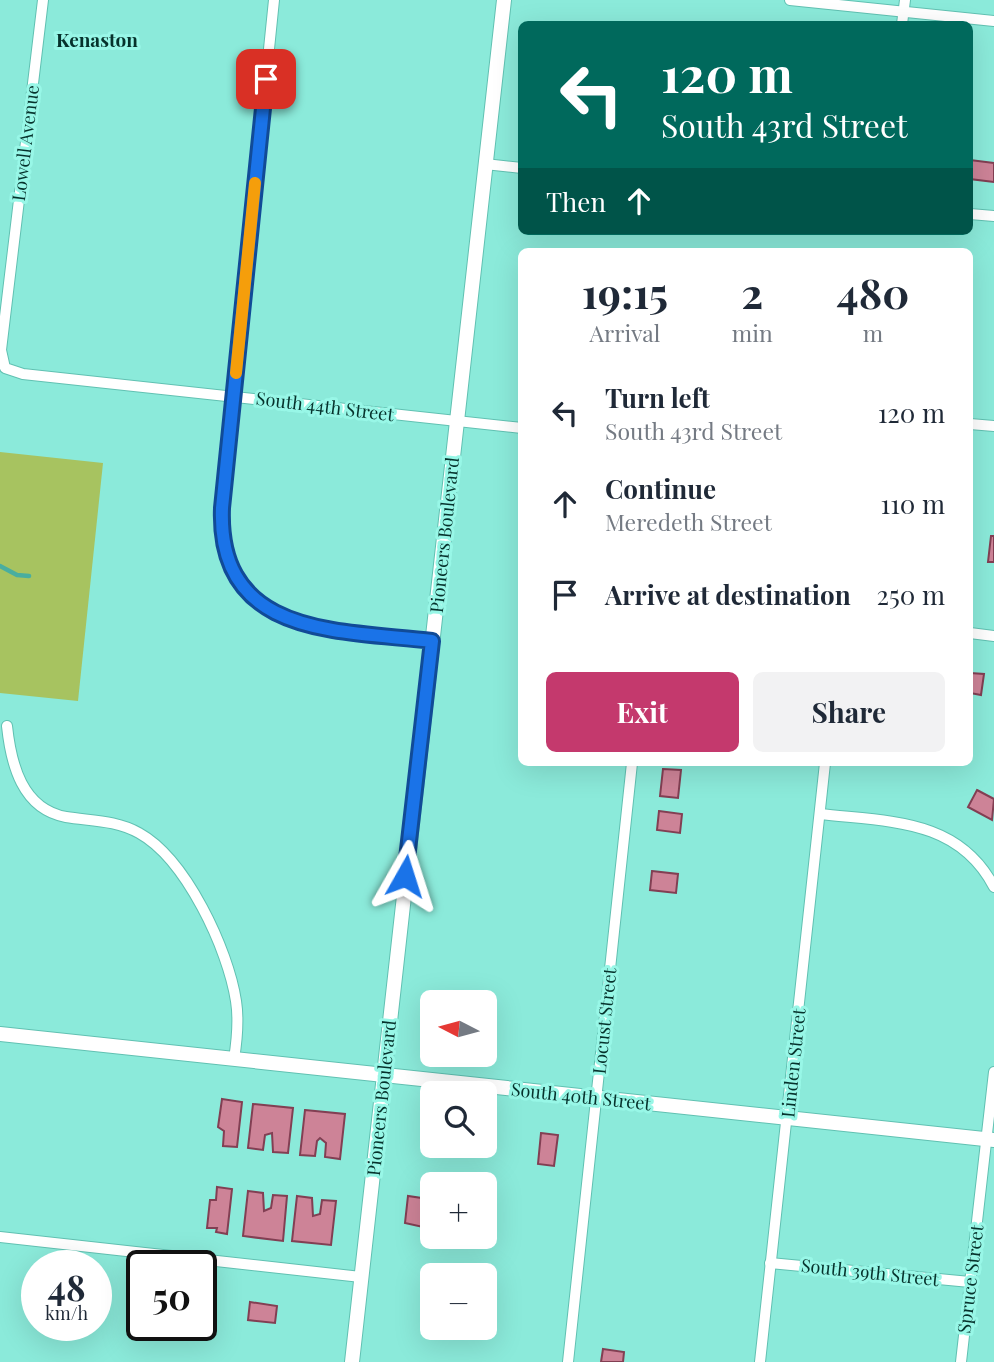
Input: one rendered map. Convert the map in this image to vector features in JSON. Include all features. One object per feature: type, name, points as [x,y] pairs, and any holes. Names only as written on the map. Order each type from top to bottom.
[{"type":"main road","name":"Pioneers Boulevard","points":[[352,1362],[504,0]]},
{"type":"main road","name":"South 40th Street","points":[[0,1034],[990,1140]]},
{"type":"street","name":"Lowell Avenue","points":[[5,368],[1,351],[43,0]]},
{"type":"street","points":[[274,0],[222,524],[229,560],[257,600],[291,622],[311,627],[432,641]]},
{"type":"street","points":[[790,0],[994,21]]},
{"type":"street","points":[[902,21],[905,0]]},
{"type":"street","points":[[485,164],[518,168]]},
{"type":"street","points":[[973,214],[994,216]]},
{"type":"street","name":"South 44th Street","points":[[5,368],[23,374],[518,428]]},
{"type":"street","points":[[973,424],[994,426]]},
{"type":"street","points":[[973,633],[994,636]]},
{"type":"street","points":[[7,726],[10,757],[20,784],[38,804],[52,813],[112,822],[142,834],[169,861],[190,890],[220,946],[231,979],[237,1027],[234,1059]]},
{"type":"street","name":"Locust Street","points":[[568,1362],[632,766]]},
{"type":"street","name":"Linden Street","points":[[760,1362],[825,766]]},
{"type":"street","points":[[820,814],[932,830],[965,849],[980,865],[994,887]]},
{"type":"street","name":"Spruce Street","points":[[961,1362],[990,1140],[994,1072]]},
{"type":"street","points":[[0,1237],[361,1277]]},
{"type":"street","name":"South 39th Street","points":[[770,1262],[970,1282]]},
{"type":"green space","points":[[0,452],[103,463],[78,701],[0,693]]},
{"type":"building","points":[[973,160],[994,163],[994,182],[973,179]]},
{"type":"building","points":[[991,536],[994,536],[994,562],[988,562]]},
{"type":"building","points":[[973,673],[984,674],[981,695],[973,694]]},
{"type":"building","points":[[663,769],[681,770],[678,798],[660,796]]},
{"type":"building","points":[[977,790],[994,799],[992,820],[968,807]]},
{"type":"building","points":[[659,811],[682,814],[680,833],[657,830]]},
{"type":"building","points":[[652,871],[678,874],[676,893],[650,890]]},
{"type":"building","points":[[222,1099],[242,1102],[237,1147],[223,1146],[224,1131],[218,1127]]},
{"type":"building","points":[[253,1104],[293,1108],[288,1153],[273,1152],[272,1133],[265,1135],[263,1150],[248,1148]]},
{"type":"building","points":[[305,1110],[345,1114],[340,1159],[325,1157],[326,1143],[320,1138],[315,1156],[300,1155]]},
{"type":"building","points":[[541,1133],[558,1135],[554,1166],[538,1164]]},
{"type":"building","points":[[217,1187],[232,1189],[227,1234],[216,1232],[217,1228],[207,1228],[210,1200],[216,1200]]},
{"type":"building","points":[[248,1191],[263,1193],[264,1211],[271,1208],[273,1195],[287,1196],[283,1241],[243,1236]]},
{"type":"building","points":[[297,1196],[312,1198],[313,1216],[320,1214],[322,1200],[336,1201],[331,1245],[292,1241]]},
{"type":"building","points":[[408,1196],[420,1198],[420,1226],[405,1223]]},
{"type":"building","points":[[250,1302],[277,1306],[275,1323],[248,1320]]},
{"type":"building","points":[[603,1349],[624,1352],[623,1362],[601,1362]]},
{"type":"waterway","points":[[0,566],[17,575],[29,576]]},
{"type":"slow traffic","points":[[236,373],[255,183]]},
{"type":"district","name":"Kenaston","points":[[97,39]]},
{"type":"route","points":[[266,79],[222,508],[224,540],[229,560],[246,587],[257,600],[291,622],[311,627],[432,641],[405,876]]}]
